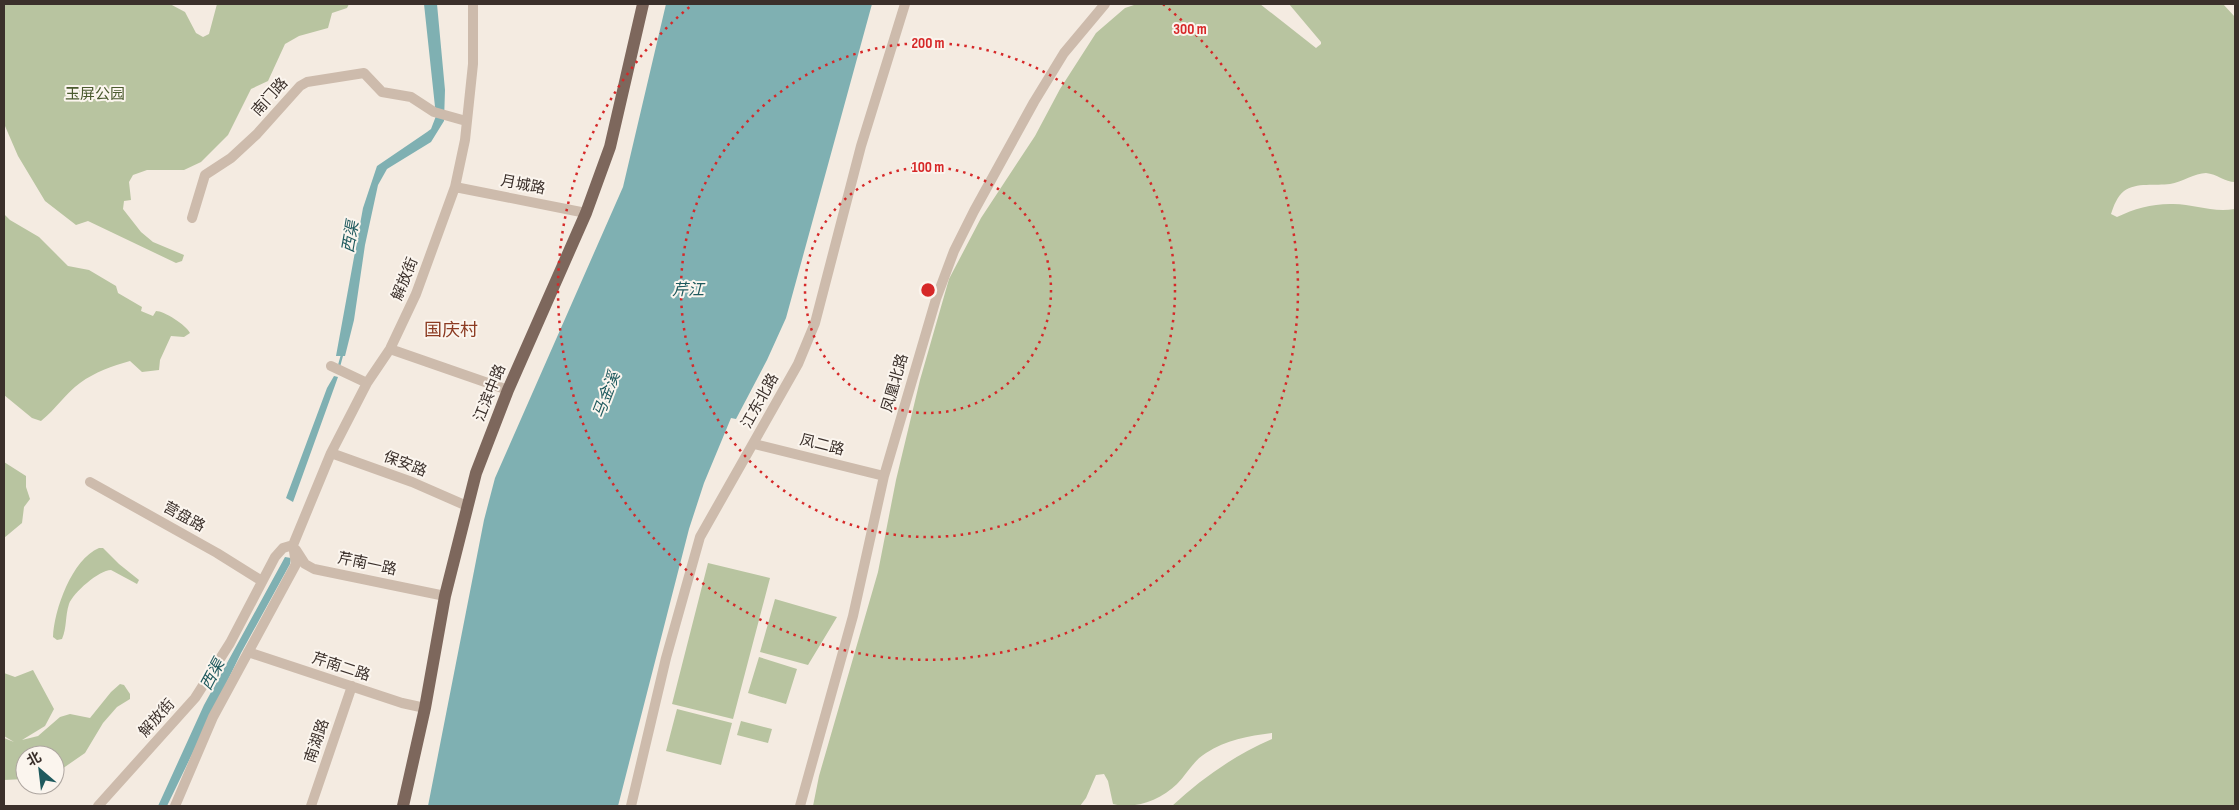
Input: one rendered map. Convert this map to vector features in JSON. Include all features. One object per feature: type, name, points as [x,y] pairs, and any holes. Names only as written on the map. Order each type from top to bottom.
[{"type":"main road","name":"江滨中路","points":[[403,806],[425,708],[445,596],[476,473],[508,390],[586,213],[610,147],[643,4]]},
{"type":"street","name":"解放街","points":[[175,806],[214,717],[296,564],[293,545],[331,453],[367,383],[390,349],[416,294],[455,187],[465,140],[473,64],[473,4]]},
{"type":"street","name":"江东北路","points":[[631,806],[666,658],[700,536],[798,364],[815,323],[861,146],[905,4]]},
{"type":"street","name":"凤凰北路","points":[[800,806],[853,616],[884,476],[924,336],[954,251],[1034,102],[1064,53],[1105,4]]},
{"type":"street","name":"南门路","points":[[192,218],[203,178],[238,152],[257,134],[300,86],[306,82],[364,73],[382,92],[411,97],[434,112],[466,121]]},
{"type":"street","name":"月城路","points":[[455,187],[586,213]]},
{"type":"street","points":[[390,349],[508,390]]},
{"type":"street","points":[[331,366],[367,383]]},
{"type":"street","name":"凤二路","points":[[754,444],[884,476]]},
{"type":"street","name":"保安路","points":[[331,453],[412,482],[467,506]]},
{"type":"street","name":"营盘路","points":[[90,482],[217,553],[262,582]]},
{"type":"street","name":"解放街","points":[[98,806],[195,698],[230,643],[279,552],[283,548],[293,545]]},
{"type":"street","name":"芹南一路","points":[[293,545],[299,558],[314,569],[445,596]]},
{"type":"street","name":"芹南二路","points":[[248,652],[402,703],[425,708]]},
{"type":"street","name":"南湖路","points":[[311,806],[352,686]]},
{"type":"green space","name":"玉屏公园","points":[[4,4],[170,4],[185,12],[196,33],[203,37],[209,34],[217,4],[349,4],[347,8],[332,13],[328,28],[299,36],[285,44],[268,81],[251,89],[228,135],[201,162],[184,170],[147,170],[133,175],[129,182],[131,200],[124,201],[123,209],[141,232],[153,242],[184,255],[182,261],[176,263],[88,221],[76,225],[45,201],[18,156],[5,126]]},
{"type":"green space","points":[[1137,4],[1260,4],[1316,48],[1321,42],[1289,4],[2223,4],[2235,17],[2235,182],[2206,173],[2197,174],[2170,184],[2134,186],[2122,193],[2116,201],[2111,214],[2117,217],[2143,208],[2163,204],[2178,204],[2218,210],[2235,209],[2235,806],[1172,806],[1219,768],[1245,752],[1272,739],[1272,733],[1237,739],[1206,753],[1197,760],[1171,790],[1155,799],[1138,805],[1121,806],[1113,804],[1108,781],[1104,774],[1096,775],[1086,798],[1080,806],[813,806],[819,776],[878,572],[896,480],[920,380],[949,279],[981,218],[1035,136],[1060,89],[1096,33],[1125,8]]},
{"type":"green space","points":[[4,214],[10,220],[39,237],[68,266],[89,270],[116,286],[118,293],[142,307],[141,311],[153,316],[156,311],[164,313],[180,323],[190,333],[184,337],[171,336],[160,360],[159,370],[142,372],[130,361],[110,367],[80,383],[41,421],[32,418],[4,395]]},
{"type":"green space","points":[[4,462],[26,476],[26,487],[30,499],[24,507],[22,523],[4,538]]},
{"type":"green space","points":[[99,548],[103,548],[139,580],[137,584],[111,570],[93,578],[71,599],[64,635],[62,639],[57,640],[53,637],[54,626],[66,586],[81,563],[89,554]]},
{"type":"green space","points":[[708,563],[770,578],[733,719],[672,704]]},
{"type":"green space","points":[[775,599],[837,617],[808,665],[760,652]]},
{"type":"green space","points":[[759,657],[797,669],[786,704],[748,693]]},
{"type":"green space","points":[[33,670],[54,709],[45,726],[22,740],[38,736],[60,717],[70,714],[90,718],[120,684],[124,685],[130,694],[130,699],[117,707],[103,723],[85,753],[65,767],[65,745],[15,745],[15,779],[4,780],[4,738],[14,742],[4,736],[4,673],[15,677]]},
{"type":"green space","points":[[677,709],[732,723],[721,765],[666,751]]},
{"type":"green space","points":[[741,721],[772,729],[768,743],[737,735]]},
{"type":"water","points":[[424,4],[437,4],[445,90],[444,121],[431,142],[387,169],[378,185],[365,245],[354,320],[345,356],[336,356],[363,208],[377,166],[431,129],[436,116]]},
{"type":"water","name":"芹江","points":[[666,4],[872,4],[786,318],[767,360],[736,419],[731,418],[704,483],[689,529],[618,806],[428,806],[484,520],[495,478],[623,187]]},
{"type":"water","points":[[334,376],[338,377],[293,502],[286,498],[327,388]]},
{"type":"water","points":[[285,557],[291,558],[290,564],[241,653],[167,806],[158,806],[204,705]]},
{"type":"waterway","name":"西渠","points":[[339,366],[342,355]]},
{"type":"district","name":"国庆村","points":[[451,330]]},
{"type":"water label","name":"马金溪","points":[[607,395]]}]
